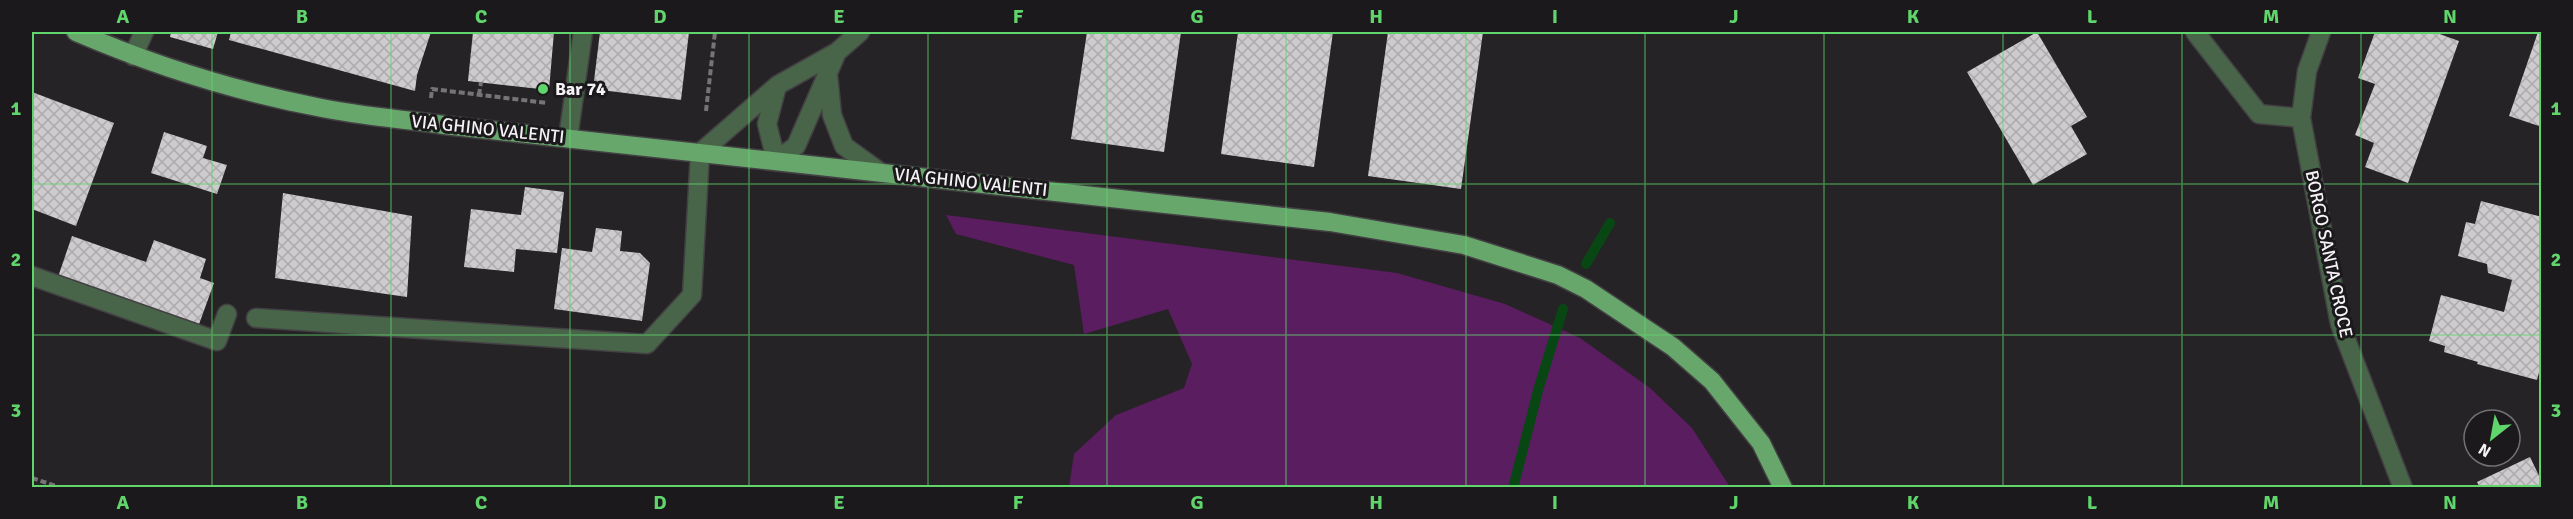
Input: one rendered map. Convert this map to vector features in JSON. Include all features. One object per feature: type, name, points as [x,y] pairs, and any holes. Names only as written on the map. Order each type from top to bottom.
[{"type":"main road","name":"VIA GHINO VALENTI","points":[[76,32],[133,56],[214,82],[318,108],[700,153],[1330,222],[1464,245],[1558,275],[1586,290],[1673,347],[1712,381],[1761,443],[1783,488]]},
{"type":"street","points":[[133,56],[144,32]]},
{"type":"street","points":[[568,138],[582,32]]},
{"type":"street","points":[[256,318],[646,344],[692,295],[700,153],[778,85],[837,52],[860,32]]},
{"type":"street","points":[[2195,32],[2259,114],[2301,118]]},
{"type":"street","name":"BORGO SANTA CROCE","points":[[2321,32],[2307,71],[2301,118],[2340,324],[2403,488]]},
{"type":"street","points":[[778,85],[767,124],[776,160],[796,146],[837,52]]},
{"type":"street","points":[[828,75],[832,115],[844,146],[880,172]]},
{"type":"street","points":[[32,276],[217,341],[227,314]]},
{"type":"path","points":[[706,114],[715,32]]},
{"type":"path","points":[[478,104],[481,82]]},
{"type":"path","points":[[32,478],[62,488]]},
{"type":"shaded area","points":[[946,215],[1397,273],[1505,304],[1580,338],[1650,388],[1692,428],[1730,487],[1069,487],[1074,454],[1116,415],[1184,388],[1192,364],[1168,309],[1084,334],[1074,265],[956,234]]},
{"type":"building","points":[[171,32],[218,32],[213,49],[170,37]]},
{"type":"building","points":[[231,32],[431,32],[417,75],[415,91],[229,40]]},
{"type":"building","points":[[473,32],[554,32],[549,90],[468,81]]},
{"type":"building","points":[[600,32],[689,32],[681,100],[593,89]]},
{"type":"building","points":[[1087,32],[1181,32],[1164,152],[1071,139]]},
{"type":"building","points":[[1238,32],[1333,32],[1314,167],[1221,154]]},
{"type":"building","points":[[1388,32],[1483,32],[1461,189],[1368,176]]},
{"type":"building","points":[[2037,32],[2087,117],[2071,126],[2087,154],[2033,185],[1967,72]]},
{"type":"building","points":[[2375,32],[2434,32],[2459,41],[2408,183],[2365,167],[2374,143],[2355,135],[2375,84],[2358,78]]},
{"type":"building","points":[[2538,32],[2542,32],[2542,127],[2509,116]]},
{"type":"building","points":[[32,92],[114,123],[76,226],[32,209]]},
{"type":"building","points":[[164,132],[207,146],[203,158],[227,165],[217,194],[151,173]]},
{"type":"building","points":[[525,187],[564,192],[557,253],[516,249],[514,272],[464,267],[471,209],[521,215]]},
{"type":"building","points":[[283,193],[412,216],[407,297],[275,278]]},
{"type":"building","points":[[2481,201],[2542,217],[2542,361],[2537,380],[2477,364],[2478,362],[2444,352],[2445,346],[2429,341],[2441,295],[2504,312],[2512,280],[2488,273],[2487,264],[2458,256],[2466,222],[2475,224]]},
{"type":"building","points":[[596,228],[622,231],[620,251],[640,253],[650,263],[642,321],[554,309],[562,248],[592,252]]},
{"type":"building","points":[[72,236],[146,262],[154,240],[206,259],[200,278],[214,283],[198,327],[58,277]]},
{"type":"building","points":[[2530,457],[2542,482],[2542,488],[2480,488],[2477,482],[2507,468],[2522,468],[2522,461]]},
{"type":"waterway","points":[[1586,264],[1610,223]]},
{"type":"waterway","points":[[1513,488],[1539,387],[1563,309]]},
{"type":"place","name":"Bar 74","points":[[543,89]]}]
